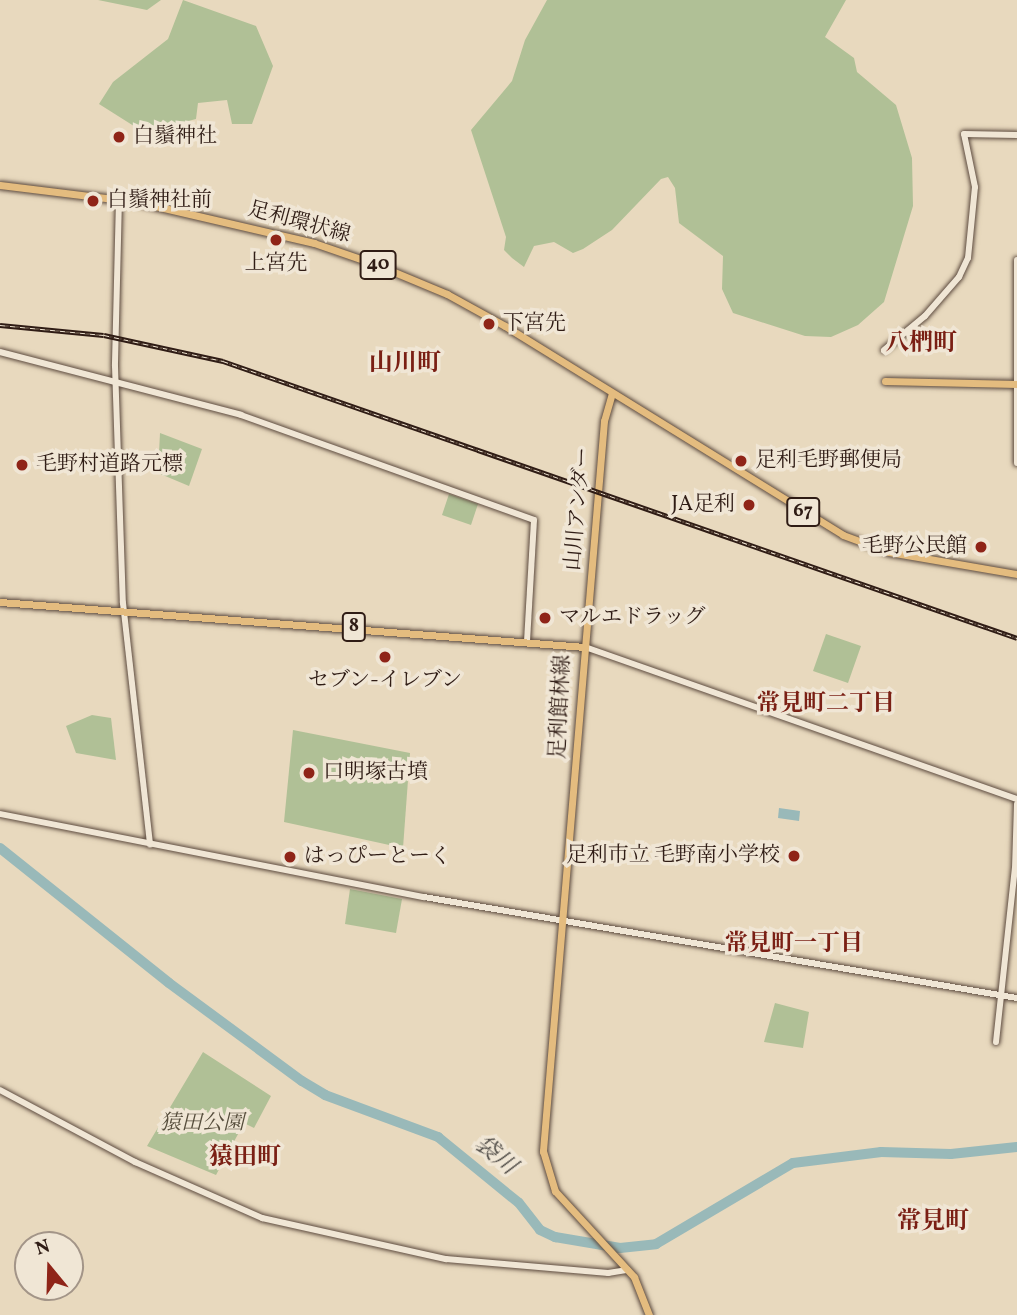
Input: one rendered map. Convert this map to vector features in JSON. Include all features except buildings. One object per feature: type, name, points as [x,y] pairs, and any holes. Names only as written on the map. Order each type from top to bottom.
[{"type":"main road","name":"足利環状線","points":[[0,185],[120,198],[314,243],[375,264],[469,306],[612,393]]},
{"type":"main road","points":[[885,382],[1016,384]]},
{"type":"main road","name":"山川アンダー","points":[[585,647],[604,421],[612,393]]},
{"type":"main road","name":"67","points":[[612,393],[843,535],[888,552],[1017,574]]},
{"type":"main road","name":"足利館林線","points":[[0,602],[585,647],[543,1151],[547,1176],[565,1203],[627,1269],[642,1289],[649,1315]]},
{"type":"street","points":[[884,349],[925,316],[959,277],[968,258],[975,187],[964,134],[1017,135]]},
{"type":"street","points":[[120,198],[115,383],[123,611],[150,844]]},
{"type":"street","points":[[1017,260],[1017,463]]},
{"type":"street","points":[[0,352],[241,415],[534,520],[527,641]]},
{"type":"street","points":[[585,647],[1017,801],[996,1042]]},
{"type":"street","points":[[2,814],[562,921],[1017,998]]},
{"type":"street","points":[[0,1090],[135,1162],[262,1218],[446,1259],[608,1273],[627,1269]]},
{"type":"green space","points":[[98,0],[161,0],[147,10]]},
{"type":"green space","points":[[183,0],[256,26],[273,66],[252,124],[232,124],[227,100],[198,103],[196,119],[169,126],[169,138],[163,138],[137,128],[99,104],[113,82],[168,39]]},
{"type":"green space","points":[[547,0],[846,0],[825,37],[854,58],[857,72],[896,105],[912,158],[913,206],[884,302],[858,325],[831,337],[805,336],[733,313],[722,289],[723,256],[679,223],[675,188],[668,177],[661,179],[612,230],[583,249],[573,253],[554,242],[534,246],[524,267],[512,258],[504,250],[506,237],[471,130],[512,81],[525,40]]},
{"type":"green space","points":[[160,433],[202,449],[189,486],[158,473]]},
{"type":"green space","points":[[449,494],[478,504],[471,525],[442,515]]},
{"type":"green space","points":[[826,634],[861,646],[848,683],[813,671]]},
{"type":"green space","points":[[92,715],[111,718],[116,760],[76,753],[66,726]]},
{"type":"green space","points":[[293,730],[410,753],[403,848],[284,822]]},
{"type":"green space","points":[[350,889],[402,899],[396,933],[345,924]]},
{"type":"green space","points":[[775,1003],[809,1012],[803,1048],[764,1042]]},
{"type":"green space","name":"猿田公園","points":[[203,1052],[271,1096],[254,1128],[244,1123],[216,1175],[147,1146]]},
{"type":"water","points":[[779,808],[800,811],[799,821],[778,818]]},
{"type":"waterway","name":"袋川","points":[[0,848],[169,983],[302,1081],[325,1095],[438,1137],[519,1203],[540,1230],[555,1237],[620,1248],[656,1244],[793,1163],[881,1152],[951,1154],[1017,1147]]},
{"type":"railway","points":[[0,325],[104,335],[223,361],[1017,638]]},
{"type":"place","name":"白鬚神社","points":[[119,137]]},
{"type":"place","name":"白鬚神社前","points":[[93,201]]},
{"type":"place","name":"上宮先","points":[[276,240]]},
{"type":"place","name":"下宮先","points":[[489,324]]},
{"type":"place","name":"足利毛野郵便局","points":[[741,461]]},
{"type":"place","name":"毛野村道路元標","points":[[22,465]]},
{"type":"place","name":"JA足利","points":[[749,505]]},
{"type":"place","name":"毛野公民館","points":[[981,547]]},
{"type":"place","name":"マルエドラッグ","points":[[545,618]]},
{"type":"place","name":"セブン-イレブン","points":[[385,657]]},
{"type":"place","name":"口明塚古墳","points":[[309,773]]},
{"type":"place","name":"足利市立 毛野南小学校","points":[[794,856]]},
{"type":"place","name":"はっぴーとーく","points":[[290,857]]},
{"type":"district","name":"八椚町","points":[[921,345]]},
{"type":"district","name":"山川町","points":[[405,365]]},
{"type":"district","name":"常見町二丁目","points":[[826,704]]},
{"type":"district","name":"常見町一丁目","points":[[794,944]]},
{"type":"district","name":"猿田町","points":[[245,1159]]},
{"type":"district","name":"常見町","points":[[933,1223]]}]
